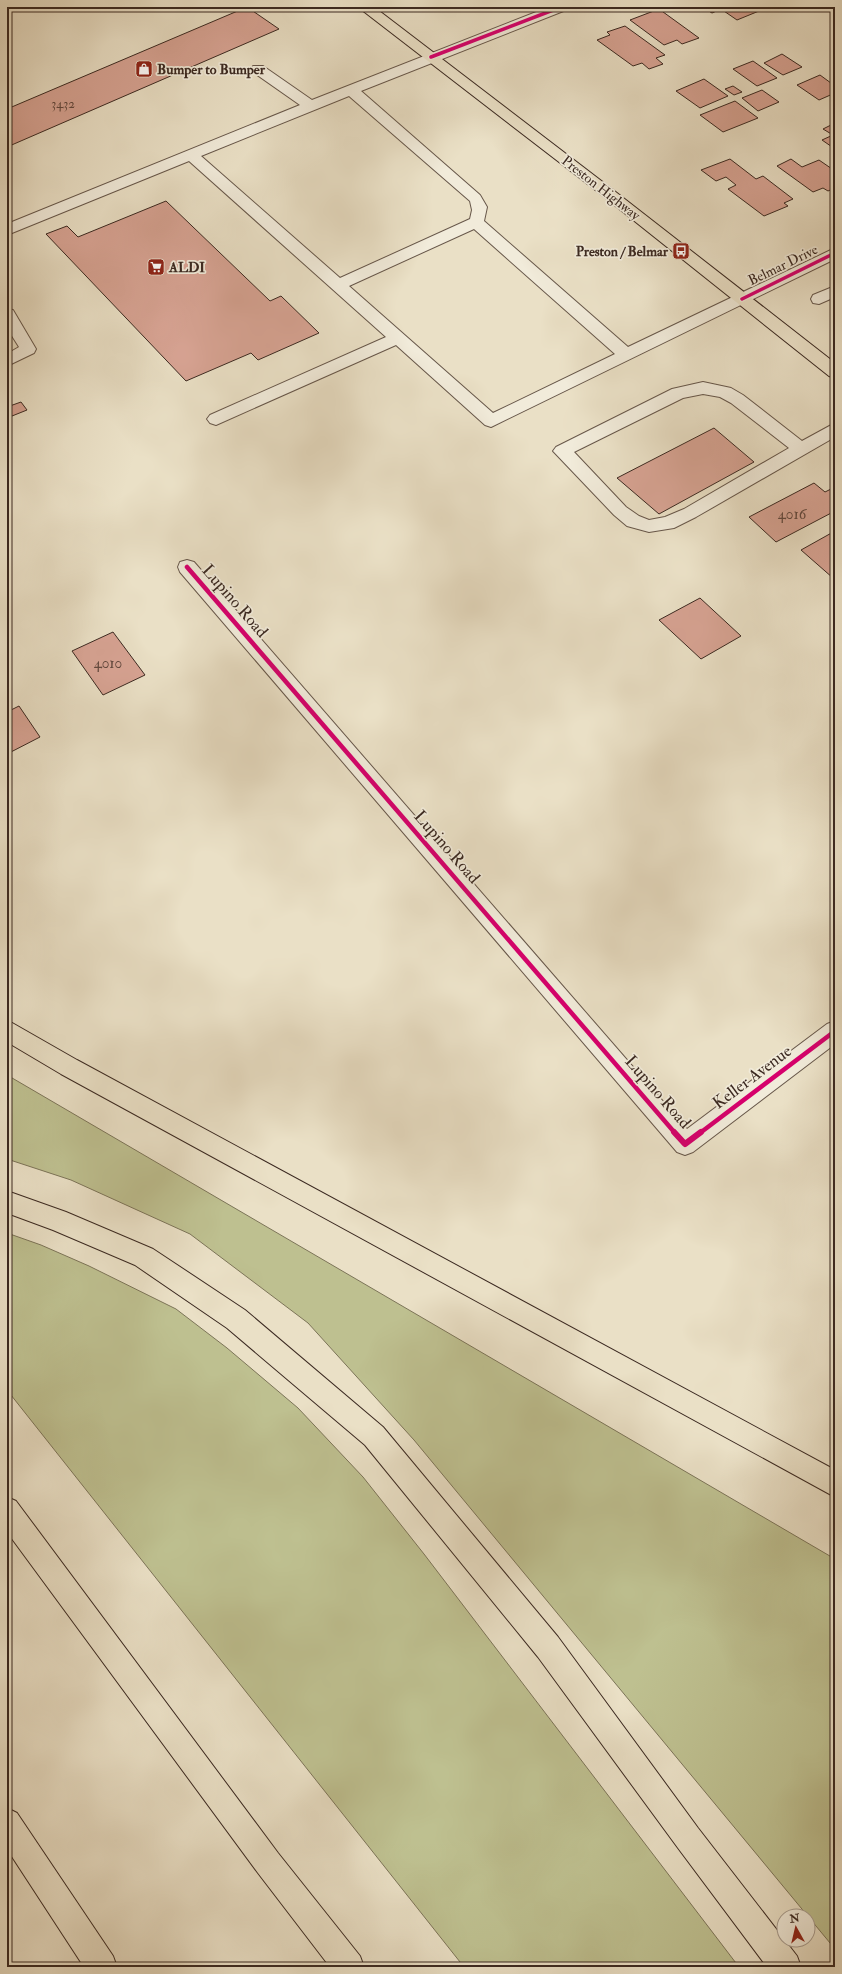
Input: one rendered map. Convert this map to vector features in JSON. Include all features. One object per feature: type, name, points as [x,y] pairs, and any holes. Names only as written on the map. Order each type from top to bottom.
[{"type":"main road","name":"Preston Highway","points":[[365,7],[835,372]]},
{"type":"main road","points":[[7,1030],[76,1071],[835,1484]]},
{"type":"main road","points":[[7,1202],[58,1220],[144,1257],[236,1319],[374,1436],[548,1647],[688,1838],[786,1967]]},
{"type":"main road","points":[[7,1510],[264,1857],[349,1967]]},
{"type":"main road","points":[[7,1822],[102,1967]]},
{"type":"street","points":[[7,230],[431,57],[561,7]]},
{"type":"street","points":[[258,69],[310,106]]},
{"type":"street","points":[[338,285],[476,222],[480,214],[480,204],[475,198],[351,90]]},
{"type":"street","points":[[191,155],[398,338],[216,419]]},
{"type":"street","points":[[476,222],[627,354]]},
{"type":"street","name":"Belmar Drive","points":[[398,338],[491,421],[835,253]]},
{"type":"street","points":[[819,299],[835,291]]},
{"type":"street","points":[[7,314],[28,349],[7,361]]},
{"type":"street","points":[[801,449],[737,399],[725,392],[703,388],[678,393],[562,451],[620,510],[633,521],[649,526],[668,523],[690,513],[801,449],[835,429]]},
{"type":"street","name":"Lupino Road","points":[[187,567],[685,1144]]},
{"type":"street","name":"Keller Avenue","points":[[685,1144],[835,1031]]},
{"type":"green space","points":[[7,1075],[835,1559],[835,1949],[816,1926],[816,1908],[801,1908],[414,1440],[308,1323],[190,1234],[71,1180],[7,1159]]},
{"type":"green space","points":[[7,1233],[41,1245],[89,1266],[176,1309],[227,1348],[298,1408],[363,1477],[424,1554],[739,1967],[464,1967],[7,1390]]},
{"type":"building","name":"Bumper to Bumper","points":[[247,7],[279,29],[7,147],[7,109]]},
{"type":"building","points":[[702,7],[755,7],[754,8],[759,11],[737,20],[721,9],[712,13]]},
{"type":"building","points":[[659,9],[699,38],[682,44],[677,40],[664,45],[630,20]]},
{"type":"building","points":[[625,26],[665,55],[656,58],[663,64],[649,69],[642,63],[633,66],[597,40],[610,35],[607,32]]},
{"type":"building","points":[[782,54],[802,67],[783,75],[764,63]]},
{"type":"building","points":[[753,61],[777,78],[757,86],[733,69]]},
{"type":"building","points":[[820,75],[835,86],[835,93],[819,100],[797,85]]},
{"type":"building","points":[[704,79],[728,96],[700,108],[676,91]]},
{"type":"building","points":[[733,86],[742,92],[734,95],[725,89]]},
{"type":"building","points":[[762,90],[779,102],[758,111],[742,98]]},
{"type":"building","points":[[735,101],[758,118],[723,132],[700,115]]},
{"type":"building","points":[[835,123],[835,149],[822,140],[833,135],[823,129]]},
{"type":"building","points":[[730,159],[756,179],[763,176],[793,199],[784,203],[788,206],[764,216],[728,189],[736,185],[726,177],[716,181],[701,170]]},
{"type":"building","points":[[791,159],[802,167],[819,160],[835,171],[835,188],[828,191],[823,188],[813,192],[777,166]]},
{"type":"building","name":"ALDI","points":[[166,201],[270,301],[281,296],[319,333],[258,360],[251,353],[186,381],[46,234],[67,226],[78,237]]},
{"type":"building","points":[[21,402],[27,410],[7,418],[7,407]]},
{"type":"building","points":[[714,428],[754,462],[659,514],[617,478]]},
{"type":"building","points":[[814,483],[825,492],[835,487],[835,511],[776,542],[749,517]]},
{"type":"building","points":[[835,531],[835,577],[833,578],[801,550]]},
{"type":"building","points":[[700,598],[741,636],[701,659],[659,620]]},
{"type":"building","points":[[113,632],[145,675],[103,695],[72,651]]},
{"type":"building","points":[[19,706],[40,737],[7,754],[7,712]]},
{"type":"cycle path","points":[[431,57],[561,7]]},
{"type":"cycle path","points":[[742,299],[835,253]]},
{"type":"cycle path","points":[[187,567],[685,1144],[835,1031]]},
{"type":"place","name":"Bumper to Bumper","points":[[144,69]]},
{"type":"place","name":"Preston / Belmar","points":[[681,251]]},
{"type":"place","name":"ALDI","points":[[156,267]]}]
